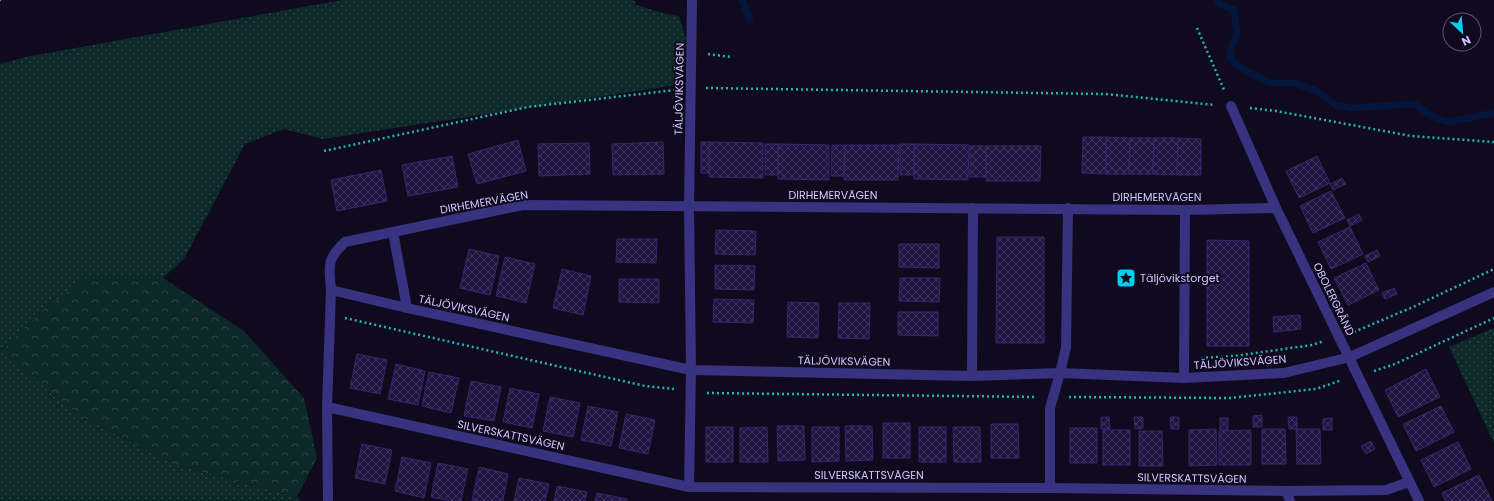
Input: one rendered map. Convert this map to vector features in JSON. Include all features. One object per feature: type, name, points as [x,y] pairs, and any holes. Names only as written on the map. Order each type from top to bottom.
[{"type":"street","name":"TÄLJÖVIKSVÄGEN","points":[[691,370],[690,207],[692,0]]},
{"type":"street","name":"OBOLERGRÄND","points":[[1231,106],[1276,208],[1419,501]]},
{"type":"street","name":"DIRHEMERVÄGEN","points":[[394,232],[523,204],[690,207],[1068,208],[1185,210],[1276,208]]},
{"type":"street","points":[[972,376],[973,208]]},
{"type":"street","points":[[1050,488],[1050,408],[1066,347],[1068,208]]},
{"type":"street","points":[[1184,378],[1185,210]]},
{"type":"street","points":[[328,501],[327,407],[332,290],[329,264],[335,252],[345,242],[394,232],[407,308]]},
{"type":"street","name":"TÄLJÖVIKSVÄGEN","points":[[332,290],[407,308],[691,370],[972,376],[1060,374],[1184,378],[1284,372],[1350,357],[1494,292]]},
{"type":"street","points":[[689,487],[691,370]]},
{"type":"street","name":"SILVERSKATTSVÄGEN","points":[[327,407],[689,487],[1050,488],[1286,491],[1386,490],[1409,482]]},
{"type":"street","points":[[1286,491],[1290,501]]},
{"type":"path","points":[[1197,28],[1231,106]]},
{"type":"path","points":[[692,54],[702,53],[731,57]]},
{"type":"path","points":[[324,151],[528,107],[692,88],[1105,94],[1276,111],[1411,136],[1494,142]]},
{"type":"green space","points":[[342,0],[634,0],[636,5],[666,14],[679,16],[686,39],[682,81],[676,85],[323,139],[284,129],[245,144],[184,259],[163,278],[87,278],[2,352],[79,415],[173,464],[297,497],[300,501],[0,501],[0,64],[26,57]]},
{"type":"green space","points":[[87,278],[163,278],[244,331],[304,398],[317,458],[297,497],[173,464],[79,415],[1,352],[45,308]]},
{"type":"green space","points":[[1494,328],[1494,443],[1449,347]]},
{"type":"building","points":[[1083,137],[1106,137],[1106,174],[1082,173]]},
{"type":"building","points":[[1106,137],[1130,138],[1129,174],[1106,174]]},
{"type":"building","points":[[1130,138],[1154,138],[1153,174],[1129,174]]},
{"type":"building","points":[[1154,138],[1178,138],[1177,175],[1153,174]]},
{"type":"building","points":[[1178,138],[1201,139],[1201,175],[1177,175]]},
{"type":"building","points":[[518,140],[526,171],[477,184],[468,154]]},
{"type":"building","points":[[663,142],[664,174],[613,175],[612,144]]},
{"type":"building","points":[[701,142],[709,142],[709,173],[701,173]]},
{"type":"building","points":[[709,142],[763,143],[763,178],[709,177]]},
{"type":"building","points":[[589,143],[590,174],[539,176],[538,144]]},
{"type":"building","points":[[765,144],[778,144],[778,175],[765,175]]},
{"type":"building","points":[[778,144],[829,145],[829,180],[778,179]]},
{"type":"building","points":[[900,144],[914,144],[914,175],[900,175]]},
{"type":"building","points":[[914,144],[969,145],[968,180],[914,179]]},
{"type":"building","points":[[832,145],[845,145],[844,176],[831,176]]},
{"type":"building","points":[[845,145],[899,145],[898,180],[844,180]]},
{"type":"building","points":[[970,146],[986,146],[986,177],[970,177]]},
{"type":"building","points":[[986,146],[1041,146],[1040,181],[986,181]]},
{"type":"building","points":[[452,156],[458,187],[408,196],[402,165]]},
{"type":"building","points":[[1317,156],[1330,183],[1299,198],[1286,171]]},
{"type":"building","points":[[381,170],[387,201],[337,211],[331,180]]},
{"type":"building","points":[[1342,178],[1346,184],[1333,190],[1330,184]]},
{"type":"building","points":[[1331,191],[1345,218],[1313,233],[1300,206]]},
{"type":"building","points":[[1359,214],[1362,220],[1350,226],[1347,220]]},
{"type":"building","points":[[1350,227],[1363,254],[1331,269],[1318,242]]},
{"type":"building","points":[[716,230],[756,231],[755,255],[715,254]]},
{"type":"building","points":[[997,237],[1044,237],[1044,343],[996,343]]},
{"type":"building","points":[[617,239],[657,239],[656,263],[616,262]]},
{"type":"building","points":[[1207,240],[1249,241],[1249,346],[1207,346]]},
{"type":"building","points":[[899,244],[939,244],[939,268],[899,267]]},
{"type":"building","points":[[469,249],[499,256],[490,295],[460,288]]},
{"type":"building","points":[[1377,250],[1380,256],[1368,262],[1365,256]]},
{"type":"building","points":[[505,257],[535,264],[526,303],[496,296]]},
{"type":"building","points":[[1366,263],[1379,290],[1348,305],[1334,278]]},
{"type":"building","points":[[715,265],[755,266],[754,290],[715,289]]},
{"type":"building","points":[[562,269],[591,276],[583,315],[553,308]]},
{"type":"building","points":[[900,278],[940,278],[939,302],[899,301]]},
{"type":"building","points":[[619,279],[659,279],[659,303],[619,302]]},
{"type":"building","points":[[1394,288],[1397,294],[1385,299],[1382,293]]},
{"type":"building","points":[[714,299],[754,300],[753,323],[713,322]]},
{"type":"building","points":[[788,302],[819,303],[818,338],[787,337]]},
{"type":"building","points":[[839,303],[870,303],[869,339],[838,338]]},
{"type":"building","points":[[898,312],[938,312],[938,336],[898,335]]},
{"type":"building","points":[[1300,315],[1301,329],[1274,332],[1273,317]]},
{"type":"building","points":[[357,354],[387,360],[380,394],[350,388]]},
{"type":"building","points":[[396,364],[425,371],[418,405],[388,399]]},
{"type":"building","points":[[1426,369],[1440,397],[1398,417],[1385,390]]},
{"type":"building","points":[[429,372],[459,378],[451,413],[422,406]]},
{"type":"building","points":[[471,381],[501,387],[494,421],[464,416]]},
{"type":"building","points":[[510,388],[539,394],[532,428],[503,422]]},
{"type":"building","points":[[550,397],[580,403],[573,437],[543,431]]},
{"type":"building","points":[[588,406],[618,412],[611,446],[581,440]]},
{"type":"building","points":[[1441,406],[1454,432],[1416,451],[1403,424]]},
{"type":"building","points":[[626,414],[655,420],[648,454],[619,448]]},
{"type":"building","points":[[1262,415],[1262,427],[1253,427],[1253,416]]},
{"type":"building","points":[[1101,417],[1109,417],[1110,429],[1101,429]]},
{"type":"building","points":[[1134,417],[1143,417],[1143,428],[1135,429]]},
{"type":"building","points":[[1170,417],[1179,417],[1179,429],[1171,429]]},
{"type":"building","points":[[1288,417],[1297,417],[1297,429],[1289,429]]},
{"type":"building","points":[[1220,418],[1228,418],[1228,430],[1220,430]]},
{"type":"building","points":[[1332,418],[1332,430],[1323,430],[1323,419]]},
{"type":"building","points":[[883,423],[910,423],[910,458],[883,458]]},
{"type":"building","points":[[991,424],[1018,424],[1019,458],[991,458]]},
{"type":"building","points":[[777,426],[804,426],[805,460],[778,461]]},
{"type":"building","points":[[845,426],[872,426],[873,460],[846,461]]},
{"type":"building","points":[[706,427],[733,427],[733,462],[706,462]]},
{"type":"building","points":[[767,427],[768,462],[740,462],[740,428]]},
{"type":"building","points":[[812,427],[839,427],[839,461],[812,462]]},
{"type":"building","points":[[919,427],[946,427],[946,462],[919,462]]},
{"type":"building","points":[[953,427],[980,427],[981,462],[954,462]]},
{"type":"building","points":[[1070,428],[1097,428],[1097,463],[1070,463]]},
{"type":"building","points":[[1216,429],[1217,465],[1189,466],[1189,430]]},
{"type":"building","points":[[1262,429],[1285,429],[1286,464],[1262,464]]},
{"type":"building","points":[[1296,429],[1320,429],[1321,464],[1297,464]]},
{"type":"building","points":[[1103,430],[1130,430],[1130,465],[1103,465]]},
{"type":"building","points":[[1251,430],[1251,465],[1219,465],[1219,431]]},
{"type":"building","points":[[1139,431],[1162,431],[1163,466],[1139,466]]},
{"type":"building","points":[[1371,441],[1375,449],[1366,454],[1361,446]]},
{"type":"building","points":[[1458,442],[1471,469],[1434,487],[1421,460]]},
{"type":"building","points":[[362,444],[392,450],[385,484],[355,478]]},
{"type":"building","points":[[402,457],[431,463],[424,498],[395,491]]},
{"type":"building","points":[[438,463],[468,469],[461,501],[451,501],[431,497]]},
{"type":"building","points":[[479,467],[508,474],[503,501],[472,501]]},
{"type":"building","points":[[1479,475],[1492,501],[1445,501],[1442,493]]},
{"type":"building","points":[[519,478],[549,484],[545,501],[514,501]]},
{"type":"building","points":[[557,486],[587,492],[585,501],[554,501]]},
{"type":"building","points":[[597,493],[627,499],[626,501],[595,501]]},
{"type":"waterway","points":[[742,0],[750,20]]},
{"type":"waterway","points":[[1218,0],[1218,3],[1234,10],[1237,33],[1229,54],[1237,66],[1271,83],[1294,83],[1317,91],[1337,106],[1352,108],[1414,104],[1435,118],[1449,122],[1494,113]]},
{"type":"place","name":"Täljövikstorget","points":[[1126,278]]}]
